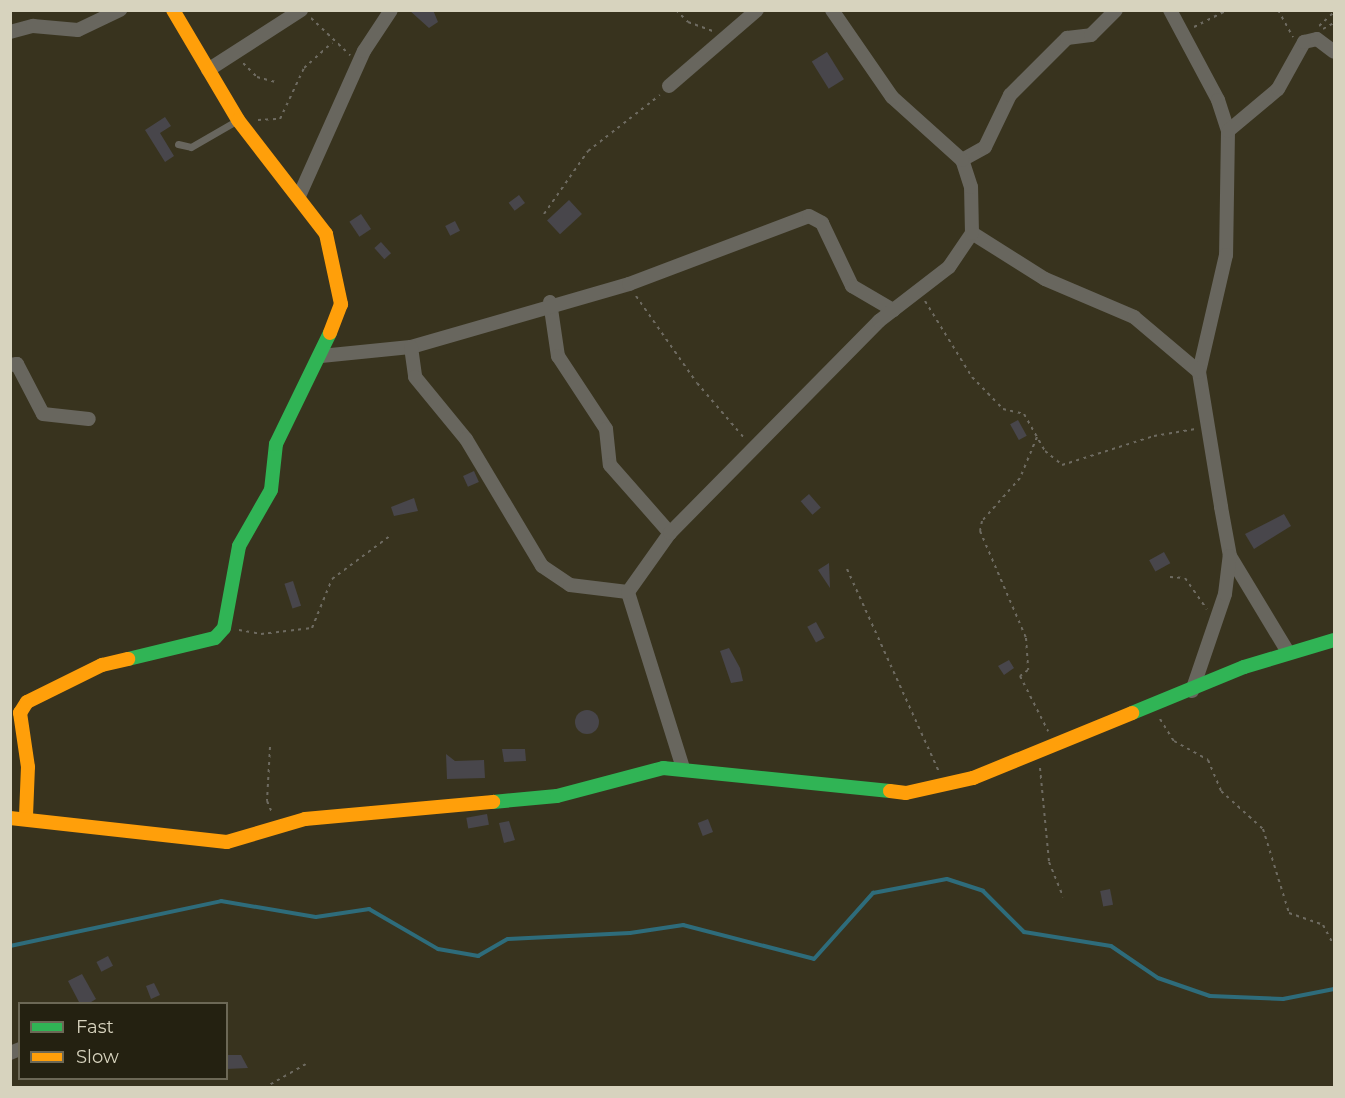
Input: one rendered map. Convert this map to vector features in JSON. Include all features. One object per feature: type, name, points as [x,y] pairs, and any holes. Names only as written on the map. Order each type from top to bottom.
[{"type":"street","points":[[10,32],[33,26],[78,30],[120,10]]},
{"type":"street","points":[[26,816],[28,767],[20,713],[27,702],[94,668],[215,638],[224,628],[239,546],[271,490],[276,444],[338,318],[340,284],[326,234],[300,194],[238,120],[173,10]]},
{"type":"street","points":[[208,70],[237,56],[303,10]]},
{"type":"street","points":[[300,194],[359,63],[391,10]]},
{"type":"street","points":[[669,86],[757,10]]},
{"type":"street","points":[[628,592],[670,533],[893,310],[920,293],[958,257],[972,233],[972,196],[962,160],[892,97],[832,10]]},
{"type":"street","points":[[962,160],[985,147],[1010,95],[1067,38],[1091,35],[1116,10]]},
{"type":"street","points":[[1170,10],[1184,32],[1228,131],[1226,255],[1199,372],[1206,426],[1230,556],[1288,652]]},
{"type":"street","points":[[1228,131],[1278,89],[1307,41],[1335,52]]},
{"type":"street","points":[[321,356],[411,347],[550,302],[629,284],[809,216],[822,223],[852,286],[893,310]]},
{"type":"street","points":[[972,233],[1045,279],[1134,317],[1199,372]]},
{"type":"street","points":[[550,302],[558,356],[603,424],[610,465],[670,533]]},
{"type":"street","points":[[411,347],[415,377],[466,440],[542,566],[570,585],[628,592]]},
{"type":"street","points":[[10,365],[17,364],[43,414],[89,419]]},
{"type":"street","points":[[1192,691],[1230,556]]},
{"type":"street","points":[[628,592],[683,768]]},
{"type":"street","points":[[10,818],[26,816],[227,842],[277,827],[391,808],[557,796],[639,770],[683,768],[872,792],[944,787],[1036,754],[1288,652],[1335,640]]},
{"type":"lane","points":[[178,144],[191,147],[238,120]]},
{"type":"path","points":[[303,10],[332,43],[359,63]]},
{"type":"path","points":[[676,10],[722,39]]},
{"type":"path","points":[[1184,32],[1228,10]]},
{"type":"path","points":[[1278,10],[1307,41],[1335,12]]},
{"type":"path","points":[[238,120],[280,119],[304,68],[332,43]]},
{"type":"path","points":[[237,56],[257,77],[276,82]]},
{"type":"path","points":[[544,214],[588,151],[669,86]]},
{"type":"path","points":[[629,284],[697,383],[754,450]]},
{"type":"path","points":[[920,293],[972,376],[1003,409],[1024,414],[1037,438],[1062,465],[1154,436],[1206,426]]},
{"type":"path","points":[[1037,438],[1020,478],[982,521],[980,531],[1026,638],[1028,670],[1020,676],[1054,745]]},
{"type":"path","points":[[224,628],[261,634],[312,628],[332,579],[390,536]]},
{"type":"path","points":[[847,569],[944,787]]},
{"type":"path","points":[[1170,577],[1185,578],[1212,622]]},
{"type":"path","points":[[1152,706],[1174,741],[1208,760],[1221,791],[1263,829],[1289,913],[1323,925],[1332,944]]},
{"type":"path","points":[[270,747],[267,801],[277,827]]},
{"type":"path","points":[[1036,754],[1049,862],[1063,897]]},
{"type":"path","points":[[264,1088],[306,1064]]},
{"type":"building","points":[[409,10],[433,10],[438,22],[429,28]]},
{"type":"building","points":[[827,52],[844,79],[829,89],[812,62]]},
{"type":"building","points":[[165,117],[171,126],[160,133],[174,156],[165,162],[145,130]]},
{"type":"building","points":[[519,195],[525,203],[515,211],[509,203]]},
{"type":"building","points":[[569,200],[582,214],[560,234],[547,220]]},
{"type":"building","points":[[361,214],[371,229],[359,237],[349,222]]},
{"type":"building","points":[[455,221],[460,231],[450,236],[445,226]]},
{"type":"building","points":[[381,242],[391,253],[384,259],[374,248]]},
{"type":"building","points":[[1018,420],[1027,436],[1019,440],[1010,424]]},
{"type":"building","points":[[474,471],[479,482],[468,487],[463,476]]},
{"type":"building","points":[[809,494],[821,508],[813,515],[801,501]]},
{"type":"building","points":[[414,498],[418,511],[394,516],[391,507]]},
{"type":"building","points":[[1284,514],[1291,526],[1254,549],[1245,534]]},
{"type":"building","points":[[1164,552],[1170,563],[1155,572],[1149,560]]},
{"type":"building","points":[[829,563],[830,588],[818,570]]},
{"type":"building","points":[[293,581],[301,606],[292,609],[284,584]]},
{"type":"building","points":[[816,622],[825,638],[816,643],[807,627]]},
{"type":"building","points":[[729,648],[740,668],[743,681],[731,683],[720,651]]},
{"type":"building","points":[[1009,660],[1014,668],[1004,675],[998,666]]},
{"type":"building","points":[[587,710],[595,714],[599,722],[595,730],[587,734],[579,730],[575,722],[579,714]]},
{"type":"building","points":[[502,749],[525,749],[526,761],[504,762]]},
{"type":"building","points":[[446,754],[455,761],[484,760],[485,778],[447,779]]},
{"type":"building","points":[[487,814],[489,825],[468,828],[466,818]]},
{"type":"building","points":[[708,819],[713,832],[703,836],[698,823]]},
{"type":"building","points":[[509,821],[515,840],[504,843],[499,823]]},
{"type":"building","points":[[1110,889],[1113,905],[1103,907],[1100,891]]},
{"type":"building","points":[[108,956],[113,966],[101,972],[96,962]]},
{"type":"building","points":[[82,974],[96,999],[91,1002],[79,1002],[68,981]]},
{"type":"building","points":[[154,983],[160,995],[151,999],[146,986]]},
{"type":"building","points":[[228,1055],[241,1055],[248,1068],[228,1069]]},
{"type":"waterway","points":[[10,946],[221,901],[316,917],[369,909],[438,949],[478,956],[508,939],[630,933],[683,925],[814,959],[873,893],[947,879],[983,891],[1024,932],[1111,946],[1158,978],[1210,996],[1283,999],[1334,989]]},
{"type":"traffic: fast","points":[[128,659],[215,638],[224,628],[239,546],[271,490],[276,444],[330,333]]},
{"type":"traffic: fast","points":[[1132,713],[1244,667],[1334,640]]},
{"type":"traffic: fast","points":[[493,802],[557,796],[663,768],[890,791]]},
{"type":"traffic: slow","points":[[173,10],[238,120],[326,234],[341,304],[330,333]]},
{"type":"traffic: slow","points":[[26,816],[28,767],[20,713],[27,702],[102,665],[128,659]]},
{"type":"traffic: slow","points":[[890,791],[906,793],[973,778],[1132,713]]},
{"type":"traffic: slow","points":[[10,818],[227,842],[305,819],[493,802]]}]
